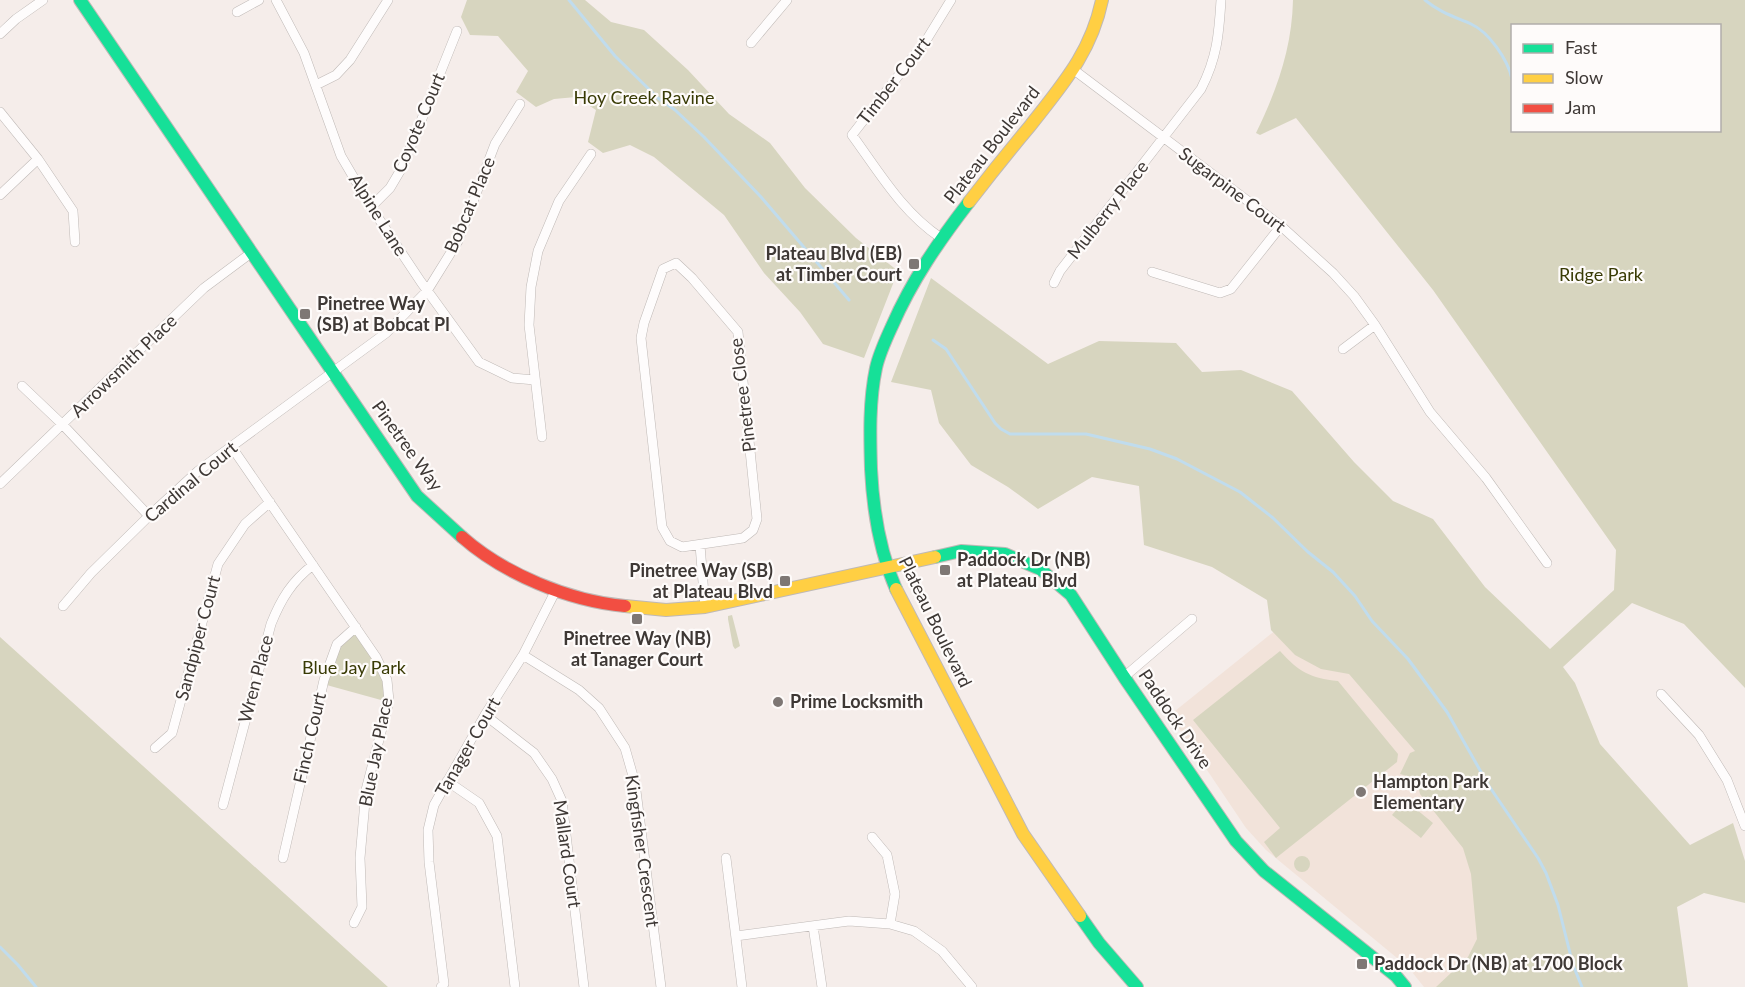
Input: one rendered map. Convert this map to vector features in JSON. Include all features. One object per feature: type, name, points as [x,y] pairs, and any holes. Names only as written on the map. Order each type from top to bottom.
[{"type":"street","points":[[0,34],[16,19],[43,0]]},
{"type":"street","name":"Pinetree Way","points":[[80,0],[417,496],[476,549],[508,569],[556,590],[602,604],[666,610],[705,607],[887,567]]},
{"type":"street","points":[[237,12],[259,0]]},
{"type":"street","name":"Alpine Lane","points":[[276,0],[304,53],[341,156],[371,207],[427,291],[479,362],[512,378],[535,380]]},
{"type":"street","points":[[316,86],[336,75],[350,60],[388,0]]},
{"type":"street","points":[[752,43],[787,0]]},
{"type":"street","name":"Timber Court","points":[[941,238],[920,223],[890,190],[852,135],[915,56],[951,0]]},
{"type":"street","name":"Plateau Boulevard","points":[[1102,0],[1091,39],[1074,70],[941,238],[897,310],[875,374],[870,438],[871,475],[874,514],[887,567],[896,590],[1023,834],[1099,943],[1137,987]]},
{"type":"street","name":"Mulberry Place","points":[[1054,283],[1060,271],[1201,88],[1209,73],[1218,43],[1221,0]]},
{"type":"street","name":"Coyote Court","points":[[371,207],[390,188],[403,166],[458,31]]},
{"type":"street","name":"Sugarpine Court","points":[[1074,70],[1281,226],[1333,273],[1354,296],[1375,325],[1430,412],[1486,478],[1547,563]]},
{"type":"street","name":"Bobcat Place","points":[[333,373],[386,333],[427,291],[458,242],[495,144],[520,104]]},
{"type":"street","points":[[0,112],[38,159],[73,211],[75,242]]},
{"type":"street","points":[[542,437],[529,325],[531,287],[538,251],[559,201],[591,154]]},
{"type":"street","points":[[0,195],[38,159]]},
{"type":"street","points":[[1152,272],[1220,293],[1231,289],[1281,226]]},
{"type":"street","name":"Arrowsmith Place","points":[[0,484],[204,288],[251,253]]},
{"type":"street","name":"Pinetree Close","points":[[676,263],[692,278],[738,332],[757,519],[753,530],[743,538],[700,545],[682,547],[670,541],[662,527],[641,339],[644,323],[663,269],[676,263]]},
{"type":"street","points":[[1343,349],[1375,325]]},
{"type":"street","name":"Cardinal Court","points":[[63,606],[91,573],[198,471],[333,373]]},
{"type":"street","points":[[22,386],[63,425],[149,516]]},
{"type":"street","name":"Blue Jay Place","points":[[231,446],[356,627],[376,657],[387,680],[389,701],[366,790],[360,858],[362,907],[354,923]]},
{"type":"street","name":"Sandpiper Court","points":[[155,748],[172,733],[218,564],[245,524],[270,502]]},
{"type":"street","points":[[700,545],[705,607]]},
{"type":"street","name":"Paddock Drive","points":[[887,567],[961,551],[1005,554],[1040,569],[1071,595],[1236,841],[1264,871],[1396,976],[1405,987]]},
{"type":"street","name":"Wren Place","points":[[223,805],[271,624],[280,601],[301,574],[313,565]]},
{"type":"street","name":"Tanager Court","points":[[441,987],[444,984],[429,862],[428,830],[434,805],[485,715],[523,655],[556,590]]},
{"type":"street","points":[[1124,677],[1192,619]]},
{"type":"street","name":"Finch Court","points":[[283,858],[324,680],[337,644],[356,627]]},
{"type":"street","name":"Kingfisher Crescent","points":[[523,655],[579,690],[599,708],[625,748],[635,783],[661,987]]},
{"type":"street","points":[[1661,694],[1699,735],[1727,780],[1745,826]]},
{"type":"street","name":"Mallard Court","points":[[485,715],[534,753],[552,779],[562,801],[584,987]]},
{"type":"street","points":[[447,781],[479,803],[496,836],[515,987]]},
{"type":"street","points":[[872,837],[887,855],[895,894],[890,924]]},
{"type":"street","points":[[726,858],[742,987]]},
{"type":"street","points":[[736,936],[849,921],[890,924],[914,931],[942,951],[972,987]]},
{"type":"street","points":[[813,926],[822,987]]},
{"type":"shaded area","name":"Hampton Park Elementary","points":[[1297,613],[1341,658],[1511,803],[1472,987],[1424,987],[1408,967],[1266,850],[1246,828],[1170,715]]},
{"type":"green space","name":"Hoy Creek Ravine","points":[[467,0],[585,0],[611,22],[644,30],[688,70],[729,114],[770,143],[805,188],[856,238],[898,271],[864,358],[823,344],[800,312],[764,273],[724,215],[654,157],[630,145],[603,153],[588,142],[596,110],[576,97],[554,99],[536,107],[516,92],[528,71],[498,36],[470,35],[461,17]]},
{"type":"green space","name":"Ridge Park","points":[[1293,0],[1745,0],[1745,688],[1684,624],[1632,603],[1563,667],[1575,683],[1600,744],[1690,845],[1733,823],[1745,861],[1745,903],[1704,893],[1677,907],[1688,987],[1436,987],[1468,957],[1477,939],[1471,874],[1463,848],[1420,794],[1414,778],[1400,774],[1410,753],[1415,751],[1349,674],[1321,669],[1295,655],[1271,630],[1267,600],[1212,567],[1144,545],[1139,486],[1092,477],[1038,509],[1008,487],[971,465],[939,423],[931,390],[891,382],[931,278],[1048,364],[1099,341],[1176,343],[1202,372],[1241,370],[1292,391],[1354,462],[1393,501],[1433,519],[1485,587],[1550,649],[1614,590],[1616,550],[1433,290],[1296,118],[1260,135],[1256,133],[1282,68],[1290,35]]},
{"type":"green space","points":[[732,615],[740,646],[735,649],[728,619],[728,616]]},
{"type":"green space","name":"Blue Jay Park","points":[[356,627],[376,657],[389,701],[323,684],[337,644]]},
{"type":"green space","points":[[0,637],[388,987],[0,987]]},
{"type":"green space","points":[[1280,651],[1306,673],[1338,681],[1398,754],[1397,762],[1276,858],[1264,842],[1280,828],[1193,720]]},
{"type":"green space","points":[[1405,800],[1433,823],[1421,838],[1392,815]]},
{"type":"green space","points":[[1302,856],[1308,858],[1310,864],[1308,870],[1302,872],[1296,870],[1294,864],[1296,858]]},
{"type":"waterway","points":[[569,0],[615,56],[658,98],[675,110],[704,137],[761,197],[849,300]]},
{"type":"waterway","points":[[1425,0],[1484,33],[1502,55],[1511,76]]},
{"type":"waterway","points":[[933,340],[946,349],[1001,429],[1010,434],[1086,434],[1150,449],[1177,459],[1240,492],[1273,518],[1308,552],[1333,572],[1355,596],[1372,621],[1408,659],[1447,712],[1489,786],[1538,858],[1558,905],[1573,965],[1582,987]]},
{"type":"waterway","points":[[0,947],[36,987]]},
{"type":"traffic: fast","points":[[80,0],[417,496],[462,537]]},
{"type":"traffic: fast","points":[[896,589],[881,545],[872,484],[870,418],[876,368],[885,341],[908,293],[937,246],[969,202]]},
{"type":"traffic: fast","points":[[935,557],[961,551],[1005,554],[1040,569],[1071,595],[1236,841],[1264,871],[1396,976],[1405,987]]},
{"type":"traffic: fast","points":[[1080,916],[1099,943],[1137,987]]},
{"type":"traffic: slow","points":[[969,202],[1074,68],[1091,36],[1102,0]]},
{"type":"traffic: slow","points":[[625,606],[666,610],[705,607],[935,557]]},
{"type":"traffic: slow","points":[[896,589],[1023,834],[1080,916]]},
{"type":"traffic: jam","points":[[462,537],[497,563],[538,584],[582,598],[625,606]]},
{"type":"place","name":"Plateau Blvd (EB) at Timber Court","points":[[914,264]]},
{"type":"place","name":"Pinetree Way (SB) at Bobcat Pl","points":[[305,314]]},
{"type":"place","name":"Paddock Dr (NB) at Plateau Blvd","points":[[945,570]]},
{"type":"place","name":"Pinetree Way (SB) at Plateau Blvd","points":[[785,581]]},
{"type":"place","name":"Pinetree Way (NB) at Tanager Court","points":[[637,619]]},
{"type":"place","name":"Prime Locksmith","points":[[778,702]]},
{"type":"place","name":"Hampton Park Elementary","points":[[1361,792]]},
{"type":"place","name":"Paddock Dr (NB) at 1700 Block","points":[[1362,964]]}]
